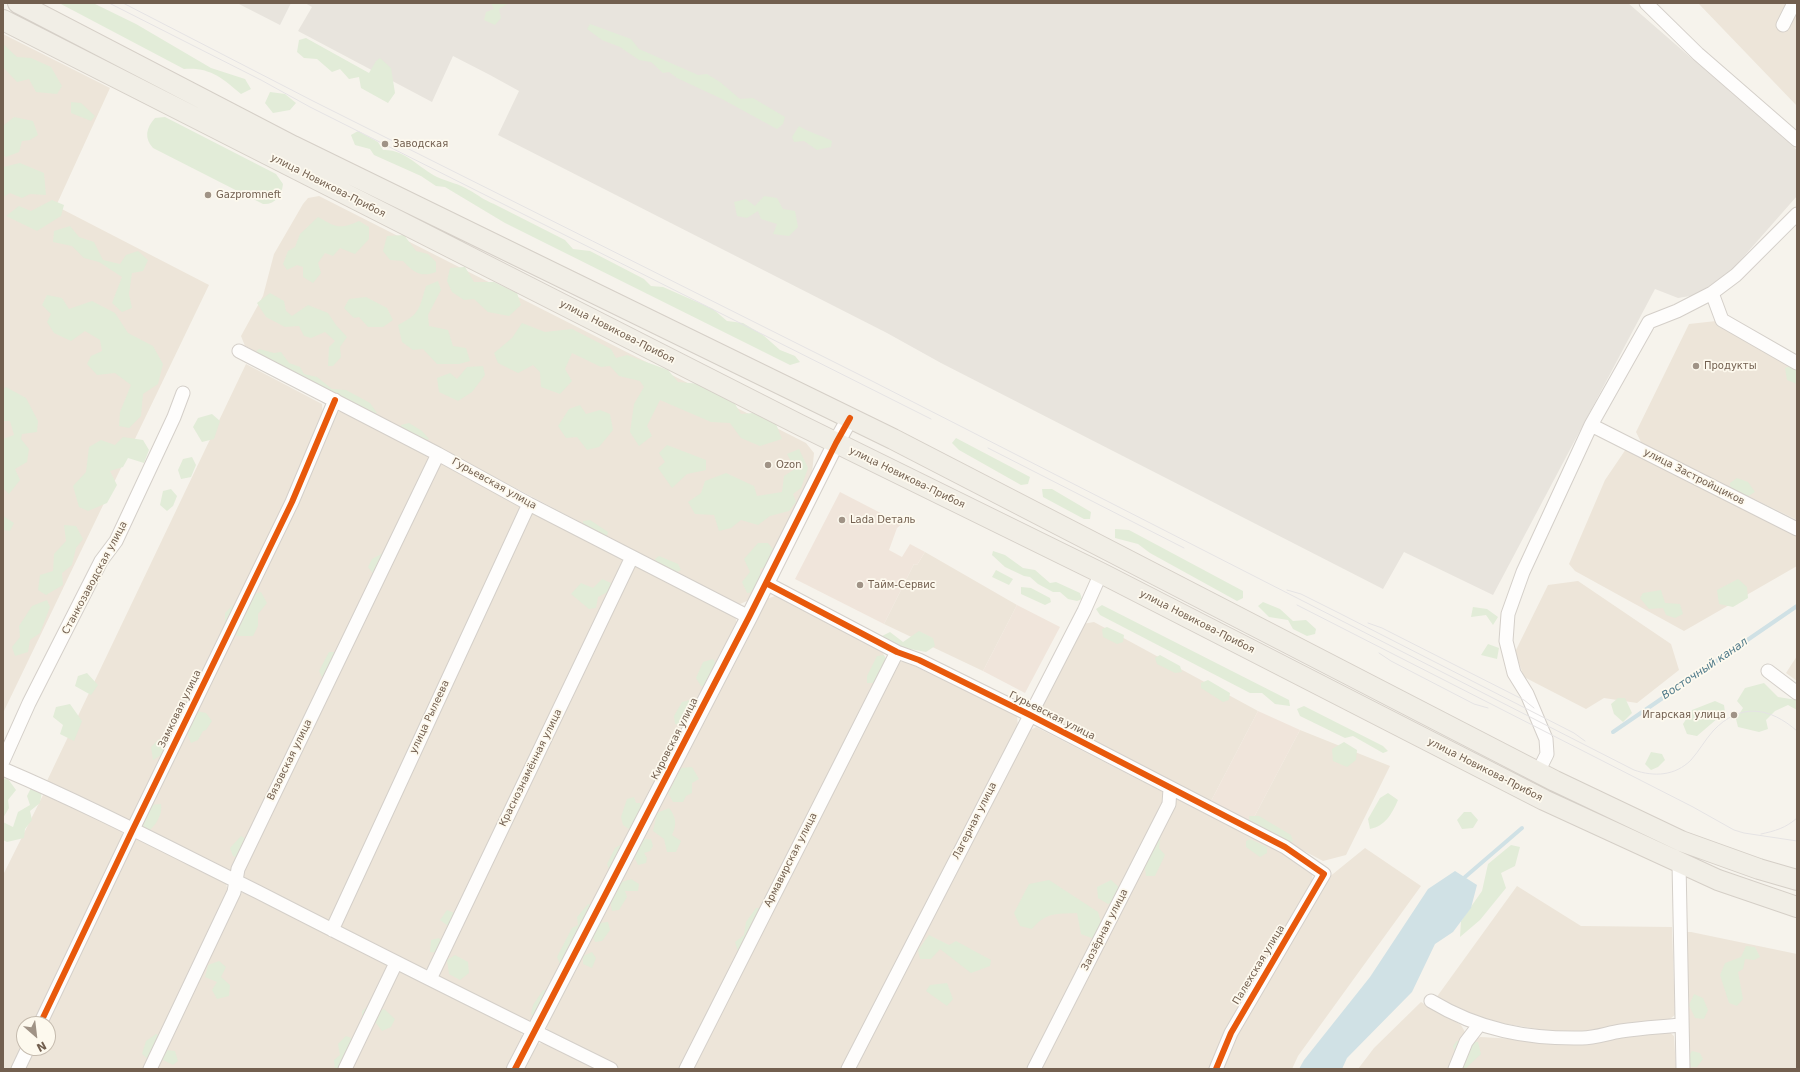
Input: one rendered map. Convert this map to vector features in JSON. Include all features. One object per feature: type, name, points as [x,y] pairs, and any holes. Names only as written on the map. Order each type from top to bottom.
[{"type":"main road","name":"улица Новикова-Прибоя","points":[[18,3],[293,146],[850,418],[1538,772],[1682,841],[1797,880]]},
{"type":"main road","name":"улица Новикова-Прибоя","points":[[3,20],[836,443],[1101,573],[1544,800],[1718,880],[1797,907]]},
{"type":"street","points":[[1646,3],[1698,54],[1797,140]]},
{"type":"street","points":[[1784,25],[1794,3]]},
{"type":"street","points":[[1538,772],[1547,754],[1546,739],[1527,694],[1514,673],[1506,641],[1508,614],[1523,572],[1592,425],[1649,322],[1677,311],[1712,293],[1736,275],[1797,214]]},
{"type":"street","points":[[1712,293],[1722,320],[1797,362]]},
{"type":"street","name":"Гурьевская улица","points":[[239,351],[438,454],[529,504],[749,617]]},
{"type":"street","name":"Станкозаводская улица","points":[[3,761],[29,703],[98,568],[116,541],[174,417],[183,393]]},
{"type":"street","name":"Замковая улица","points":[[44,1016],[292,502],[335,400]]},
{"type":"street","name":"Кировская улица","points":[[515,1069],[749,617],[850,418]]},
{"type":"street","name":"улица Застройщиков","points":[[1592,425],[1797,529]]},
{"type":"street","name":"Вязовская улица","points":[[150,1069],[234,892],[241,862],[438,454]]},
{"type":"street","name":"улица Рылеева","points":[[332,930],[529,504]]},
{"type":"street","name":"Краснознамённая улица","points":[[430,979],[632,557]]},
{"type":"street","name":"Лагерная улица","points":[[848,1069],[1030,715],[1101,573]]},
{"type":"street","name":"Гурьевская улица","points":[[766,583],[897,652],[919,660],[1030,715],[1170,789],[1285,847],[1324,874]]},
{"type":"street","name":"Армавирская улица","points":[[686,1069],[897,652]]},
{"type":"street","points":[[1768,671],[1797,693]]},
{"type":"street","points":[[3,769],[45,787],[133,829],[396,963],[611,1069]]},
{"type":"street","name":"Заозёрная улица","points":[[1034,1069],[1169,804],[1170,789]]},
{"type":"street","points":[[1679,863],[1683,1069]]},
{"type":"street","name":"Палехская улица","points":[[1216,1069],[1230,1033],[1324,874]]},
{"type":"street","points":[[345,1069],[396,963]]},
{"type":"street","points":[[1431,1001],[1479,1025],[1513,1034],[1584,1038],[1620,1031],[1681,1025]]},
{"type":"street","points":[[1456,1069],[1466,1042],[1479,1025]]},
{"type":"street","points":[[18,1069],[24,1056]]},
{"type":"shaded area","points":[[237,3],[291,3],[280,25]]},
{"type":"shaded area","points":[[305,3],[1628,3],[1797,150],[1797,196],[1731,271],[1696,295],[1678,298],[1655,289],[1493,595],[1404,552],[1383,589],[941,363],[887,333],[498,135],[519,91],[490,75],[453,56],[432,102],[298,31],[312,7]]},
{"type":"shaded area","points":[[1698,3],[1797,3],[1797,106]]},
{"type":"shaded area","points":[[3,34],[110,88],[56,206],[209,285],[3,713]]},
{"type":"shaded area","points":[[319,196],[806,443],[814,453],[812,474],[749,600],[738,605],[245,346],[241,336],[263,296],[274,254],[303,204],[308,198]]},
{"type":"shaded area","points":[[1716,321],[1797,370],[1797,520],[1642,444],[1636,432],[1689,324]]},
{"type":"shaded area","points":[[246,364],[322,404],[323,417],[289,500],[131,823],[46,783]]},
{"type":"shaded area","points":[[344,410],[427,454],[429,462],[230,872],[139,827],[336,413]]},
{"type":"shaded area","points":[[1626,449],[1797,536],[1797,566],[1684,631],[1575,571],[1569,564],[1605,480]]},
{"type":"shaded area","points":[[443,462],[519,503],[521,509],[331,919],[324,922],[242,878],[240,871],[436,468]]},
{"type":"shaded area","points":[[840,492],[902,524],[897,528],[889,550],[902,557],[910,544],[925,552],[917,565],[914,564],[884,624],[795,579]]},
{"type":"shaded area","points":[[536,511],[622,557],[623,564],[429,968],[421,970],[341,931],[339,922],[530,514]]},
{"type":"shaded area","points":[[925,552],[1017,605],[983,671],[884,624],[914,564],[917,565]]},
{"type":"shaded area","points":[[641,566],[733,612],[738,625],[534,1018],[528,1022],[442,980],[439,974],[634,567]]},
{"type":"shaded area","points":[[1578,581],[1671,644],[1679,670],[1637,703],[1604,698],[1586,709],[1524,677],[1515,652],[1548,585]]},
{"type":"shaded area","points":[[775,596],[883,652],[886,665],[681,1069],[621,1069],[549,1035],[545,1023],[766,599]]},
{"type":"shaded area","points":[[1017,605],[1060,627],[1025,693],[983,671]]},
{"type":"shaded area","points":[[1094,622],[1258,711],[1210,803],[1043,718],[1039,709],[1082,624]]},
{"type":"shaded area","points":[[1797,656],[1797,681],[1786,673]]},
{"type":"shaded area","points":[[905,661],[1017,716],[1018,727],[843,1069],[690,1069],[897,663]]},
{"type":"shaded area","points":[[1258,711],[1300,730],[1251,823],[1210,803]]},
{"type":"shaded area","points":[[1036,727],[1163,792],[1166,802],[1029,1069],[853,1069],[1025,733]]},
{"type":"shaded area","points":[[1300,730],[1390,766],[1346,855],[1323,861],[1251,823]]},
{"type":"shaded area","points":[[44,793],[121,828],[123,838],[39,1016],[16,1016],[16,1056],[20,1056],[14,1069],[3,1069],[3,875]]},
{"type":"shaded area","points":[[1176,798],[1281,850],[1312,872],[1313,883],[1228,1030],[1209,1069],[1039,1069]]},
{"type":"shaded area","points":[[136,836],[225,880],[229,895],[146,1069],[24,1069],[30,1056],[56,1056],[56,1016],[50,1016]]},
{"type":"shaded area","points":[[1365,848],[1421,886],[1298,1056],[1292,1069],[1222,1069],[1236,1033],[1328,878]]},
{"type":"shaded area","points":[[1455,871],[1477,885],[1471,908],[1453,932],[1435,944],[1412,992],[1347,1058],[1342,1069],[1299,1069],[1304,1060],[1370,977],[1428,889]]},
{"type":"shaded area","points":[[1517,886],[1581,926],[1672,927],[1675,1015],[1667,1021],[1621,1024],[1580,1036],[1482,1020],[1436,998]]},
{"type":"shaded area","points":[[246,891],[386,963],[387,971],[341,1069],[156,1069],[238,895]]},
{"type":"shaded area","points":[[1684,932],[1691,932],[1797,954],[1797,1069],[1689,1069]]},
{"type":"shaded area","points":[[403,971],[521,1032],[523,1039],[508,1069],[351,1069],[396,974]]},
{"type":"shaded area","points":[[1421,1002],[1461,1025],[1465,1032],[1451,1069],[1358,1069],[1374,1048]]},
{"type":"shaded area","points":[[1666,1029],[1674,1036],[1676,1069],[1461,1069],[1471,1039],[1481,1037],[1583,1043]]},
{"type":"shaded area","points":[[543,1043],[597,1069],[522,1069],[535,1044]]},
{"type":"green space","points":[[59,3],[93,3],[136,24],[211,68],[245,79],[251,89],[241,94],[228,83],[215,75],[201,70],[184,69]]},
{"type":"green space","points":[[491,3],[507,3],[499,9],[501,18],[495,25],[484,20],[486,12],[494,9]]},
{"type":"green space","points":[[590,24],[631,39],[639,49],[698,75],[707,74],[720,82],[740,99],[753,98],[785,117],[783,124],[777,129],[722,99],[677,78],[669,72],[663,73],[651,62],[639,60],[620,47],[602,40],[587,29]]},
{"type":"green space","points":[[306,38],[369,73],[376,61],[380,58],[391,68],[395,93],[388,103],[361,88],[359,77],[349,79],[340,69],[332,72],[317,59],[304,58],[297,52],[299,40]]},
{"type":"green space","points":[[3,44],[17,57],[31,58],[51,67],[62,86],[57,94],[36,92],[29,79],[17,82],[3,67]]},
{"type":"green space","points":[[270,92],[285,94],[296,103],[290,110],[273,113],[265,103]]},
{"type":"green space","points":[[71,102],[81,103],[95,116],[91,121],[71,113]]},
{"type":"green space","points":[[14,117],[33,121],[38,135],[30,140],[22,141],[19,152],[6,157],[3,155],[3,126]]},
{"type":"green space","points":[[165,117],[276,174],[283,184],[281,192],[277,198],[271,203],[263,204],[153,148],[147,137],[148,129],[155,118]]},
{"type":"green space","points":[[799,126],[832,141],[831,147],[817,150],[804,141],[794,142],[792,137]]},
{"type":"green space","points":[[358,131],[378,142],[383,150],[405,156],[437,177],[465,188],[487,201],[565,240],[573,249],[590,251],[644,279],[651,286],[663,287],[713,309],[727,321],[743,323],[763,335],[780,350],[795,356],[800,362],[790,365],[505,223],[445,187],[436,186],[421,176],[374,155],[370,149],[355,145],[351,135]]},
{"type":"green space","points":[[20,163],[44,173],[46,195],[30,194],[22,198],[10,193],[3,197],[3,167]]},
{"type":"green space","points":[[764,196],[777,198],[783,209],[795,211],[798,227],[789,236],[773,234],[777,224],[761,219],[758,211],[747,218],[737,216],[734,202],[746,199],[755,206]]},
{"type":"green space","points":[[52,200],[64,205],[61,216],[37,231],[6,216],[19,206],[31,211]]},
{"type":"green space","points":[[318,217],[338,226],[347,226],[359,221],[369,227],[369,239],[355,254],[340,248],[333,256],[325,253],[318,263],[321,273],[313,283],[303,277],[303,267],[297,265],[287,270],[283,264],[288,251],[295,247],[300,234]]},
{"type":"green space","points":[[70,226],[79,237],[94,242],[103,260],[120,264],[126,255],[138,251],[148,260],[143,271],[132,273],[129,294],[132,308],[122,312],[112,303],[122,277],[99,262],[84,258],[72,246],[53,242],[54,231]]},
{"type":"green space","points":[[404,235],[416,251],[428,254],[436,262],[436,272],[431,274],[418,273],[403,261],[390,260],[383,251],[387,236]]},
{"type":"green space","points":[[465,267],[474,282],[494,282],[517,293],[521,305],[509,316],[488,312],[474,299],[464,300],[452,292],[447,281],[450,268]]},
{"type":"green space","points":[[438,281],[441,290],[428,315],[429,326],[448,330],[453,346],[466,348],[470,361],[459,364],[437,364],[423,349],[413,350],[402,342],[398,325],[411,318],[418,310],[426,286]]},
{"type":"green space","points":[[270,293],[284,301],[286,311],[292,316],[308,305],[328,313],[347,337],[340,347],[341,357],[333,366],[328,366],[329,347],[335,341],[325,332],[311,338],[304,336],[299,326],[285,327],[266,317],[257,303]]},
{"type":"green space","points":[[47,295],[62,298],[69,309],[92,301],[115,313],[128,333],[153,346],[163,364],[158,384],[143,394],[141,416],[129,428],[119,426],[120,412],[131,385],[115,373],[97,375],[87,364],[91,356],[102,351],[100,340],[85,331],[71,341],[54,333],[47,322],[51,314],[42,305]]},
{"type":"green space","points":[[366,297],[387,308],[393,320],[383,327],[368,327],[359,317],[354,318],[344,308],[349,299]]},
{"type":"green space","points":[[522,323],[545,332],[572,329],[611,349],[616,358],[627,355],[668,370],[678,382],[701,384],[735,404],[741,414],[753,413],[776,424],[782,439],[760,446],[741,438],[730,423],[711,422],[660,400],[647,426],[652,436],[639,446],[630,432],[634,404],[644,387],[640,381],[619,376],[610,366],[601,367],[572,353],[565,369],[572,381],[560,394],[541,387],[540,372],[533,365],[518,373],[498,363],[494,353],[512,338]]},
{"type":"green space","points":[[259,349],[274,353],[281,352],[289,363],[300,367],[304,374],[317,377],[332,389],[346,390],[370,403],[377,413],[369,417],[326,406],[321,392],[254,353]]},
{"type":"green space","points":[[1796,364],[1797,384],[1787,380],[1785,368]]},
{"type":"green space","points":[[483,366],[485,375],[472,392],[458,401],[439,392],[437,378],[450,373],[457,379],[467,367]]},
{"type":"green space","points":[[6,387],[26,398],[38,421],[37,432],[22,434],[21,439],[29,449],[27,462],[15,469],[20,480],[9,494],[3,488],[3,439],[14,435],[10,421],[3,421],[3,389]]},
{"type":"green space","points":[[580,405],[586,414],[600,410],[610,414],[613,430],[599,447],[587,450],[577,437],[566,438],[558,426],[569,409]]},
{"type":"green space","points":[[212,414],[220,421],[214,439],[202,442],[193,427],[198,418]]},
{"type":"green space","points":[[409,423],[422,431],[429,439],[422,443],[402,433],[401,425]]},
{"type":"green space","points":[[123,437],[143,440],[149,450],[144,463],[128,458],[123,467],[110,471],[117,485],[107,503],[88,511],[79,507],[73,486],[86,472],[89,447],[101,440],[115,445]]},
{"type":"green space","points":[[956,438],[1030,477],[1028,484],[1021,485],[959,450],[952,443]]},
{"type":"green space","points":[[667,445],[706,460],[706,470],[687,474],[672,488],[658,468],[665,462],[659,453]]},
{"type":"green space","points":[[799,449],[808,468],[801,488],[793,494],[796,502],[789,511],[770,516],[758,525],[741,520],[731,528],[719,531],[714,515],[695,514],[688,502],[701,493],[705,481],[726,473],[754,486],[757,496],[782,492],[784,476],[795,469],[787,454]]},
{"type":"green space","points":[[192,457],[196,465],[191,477],[181,479],[178,470],[183,459]]},
{"type":"green space","points":[[1737,478],[1748,482],[1755,492],[1745,498],[1731,492],[1730,483]]},
{"type":"green space","points":[[171,489],[177,496],[173,506],[167,511],[160,505],[163,491]]},
{"type":"green space","points":[[1042,489],[1052,489],[1091,512],[1090,519],[1084,519],[1043,497]]},
{"type":"green space","points":[[3,516],[14,523],[10,531],[3,530]]},
{"type":"green space","points":[[590,520],[608,532],[606,539],[583,528],[583,521]]},
{"type":"green space","points":[[64,525],[76,526],[83,539],[76,548],[72,565],[62,573],[63,585],[46,595],[38,590],[40,575],[53,571],[54,554],[66,541]]},
{"type":"green space","points":[[1115,529],[1129,530],[1243,591],[1243,598],[1237,601],[1150,553],[1138,544],[1115,538]]},
{"type":"green space","points":[[758,543],[768,543],[776,553],[772,564],[760,569],[761,580],[755,592],[747,593],[742,582],[750,572],[744,559]]},
{"type":"green space","points":[[993,551],[1005,555],[1023,568],[1035,570],[1050,583],[1056,582],[1080,593],[1082,599],[1077,601],[1068,599],[1060,592],[1053,592],[1038,584],[1030,577],[1024,576],[1005,567],[992,555]]},
{"type":"green space","points":[[385,552],[375,576],[368,567],[372,559]]},
{"type":"green space","points":[[659,556],[678,564],[681,570],[672,575],[657,566],[655,559]]},
{"type":"green space","points":[[996,570],[1013,579],[1009,585],[992,577]]},
{"type":"green space","points":[[602,579],[611,583],[608,592],[598,597],[596,608],[589,609],[571,594],[581,583],[593,588]]},
{"type":"green space","points":[[1738,579],[1747,587],[1748,598],[1733,607],[1719,604],[1717,590]]},
{"type":"green space","points":[[1021,587],[1031,588],[1050,598],[1051,602],[1045,605],[1021,594]]},
{"type":"green space","points":[[1661,590],[1665,603],[1680,604],[1683,614],[1675,618],[1666,615],[1663,608],[1649,609],[1640,598],[1643,593]]},
{"type":"green space","points":[[261,592],[267,603],[258,614],[258,626],[253,636],[237,636],[225,623],[225,613],[233,605],[243,613],[250,603],[251,595]]},
{"type":"green space","points":[[47,600],[50,607],[40,633],[30,640],[28,652],[15,656],[12,647],[20,637],[19,626],[32,606]]},
{"type":"green space","points":[[1263,602],[1280,609],[1293,621],[1306,620],[1316,629],[1315,634],[1307,636],[1293,629],[1288,620],[1269,617],[1258,606]]},
{"type":"green space","points":[[1102,605],[1289,700],[1290,706],[1275,704],[1262,693],[1250,693],[1100,615],[1096,609]]},
{"type":"green space","points":[[1473,607],[1487,609],[1498,617],[1493,625],[1486,615],[1471,617]]},
{"type":"green space","points":[[1107,627],[1124,635],[1123,642],[1117,644],[1103,637],[1102,629]]},
{"type":"green space","points":[[919,631],[933,638],[935,646],[926,652],[899,647],[882,636],[890,632],[903,642]]},
{"type":"green space","points":[[1488,644],[1499,648],[1497,659],[1481,655]]},
{"type":"green space","points":[[329,652],[338,652],[324,681],[319,671]]},
{"type":"green space","points":[[884,655],[888,663],[876,683],[867,683],[867,676],[877,656]]},
{"type":"green space","points":[[1160,655],[1180,666],[1182,672],[1175,673],[1157,664],[1155,658]]},
{"type":"green space","points":[[713,659],[718,668],[708,686],[701,686],[696,678],[703,662]]},
{"type":"green space","points":[[87,673],[98,685],[91,695],[75,686],[78,676]]},
{"type":"green space","points":[[1208,680],[1230,693],[1229,700],[1223,702],[1201,688],[1201,683]]},
{"type":"green space","points":[[1764,683],[1778,697],[1797,700],[1797,710],[1788,705],[1775,711],[1766,720],[1768,729],[1759,732],[1738,727],[1736,719],[1743,708],[1737,701],[1745,688]]},
{"type":"green space","points":[[1618,698],[1625,698],[1632,713],[1623,722],[1614,714],[1611,704]]},
{"type":"green space","points":[[689,700],[692,708],[683,726],[675,724],[674,716],[682,702]]},
{"type":"green space","points":[[1715,701],[1724,705],[1725,712],[1697,736],[1687,734],[1683,724],[1692,710]]},
{"type":"green space","points":[[70,704],[82,721],[74,741],[60,734],[63,725],[53,717],[56,707]]},
{"type":"green space","points":[[1304,706],[1383,746],[1388,751],[1383,753],[1353,736],[1345,738],[1300,716],[1297,709]]},
{"type":"green space","points":[[196,711],[206,713],[212,721],[206,730],[203,731],[198,740],[191,743],[187,733],[180,736],[170,730],[171,718],[180,716],[188,724]]},
{"type":"green space","points":[[159,739],[165,740],[168,751],[153,760],[151,747]]},
{"type":"green space","points":[[1344,742],[1357,750],[1356,760],[1347,767],[1333,761],[1332,749]]},
{"type":"green space","points":[[1651,752],[1662,754],[1665,760],[1658,767],[1651,770],[1645,764]]},
{"type":"green space","points":[[692,767],[699,779],[692,783],[692,793],[686,796],[683,802],[673,802],[668,793],[681,768]]},
{"type":"green space","points":[[3,778],[8,779],[16,790],[8,800],[9,808],[3,818]]},
{"type":"green space","points":[[31,788],[42,791],[40,803],[30,811],[32,820],[25,829],[24,838],[7,842],[3,840],[3,822],[13,827],[18,812],[30,805],[27,796]]},
{"type":"green space","points":[[1388,793],[1398,800],[1396,805],[1384,822],[1370,829],[1368,819],[1380,798]]},
{"type":"green space","points":[[634,797],[636,803],[640,803],[642,808],[629,829],[623,825],[621,817],[627,799]]},
{"type":"green space","points":[[161,804],[161,812],[158,820],[147,833],[140,823],[150,805]]},
{"type":"green space","points":[[669,808],[675,821],[675,827],[672,835],[681,841],[676,852],[667,852],[664,839],[653,831],[657,813]]},
{"type":"green space","points":[[1464,812],[1471,812],[1478,820],[1473,828],[1462,829],[1457,820]]},
{"type":"green space","points":[[1249,816],[1259,816],[1291,835],[1293,841],[1287,845],[1275,839],[1265,829],[1250,827]]},
{"type":"green space","points":[[1148,830],[1161,833],[1159,848],[1165,855],[1155,876],[1146,876],[1144,863],[1154,848],[1145,841]]},
{"type":"green space","points":[[241,836],[246,839],[239,858],[233,856],[230,848]]},
{"type":"green space","points":[[644,839],[651,839],[653,846],[650,851],[644,853],[647,858],[646,863],[638,865],[634,857]]},
{"type":"green space","points":[[1250,839],[1267,847],[1267,853],[1260,857],[1246,847],[1246,841]]},
{"type":"green space","points":[[620,845],[624,853],[610,872],[607,864],[615,848]]},
{"type":"green space","points":[[1511,845],[1520,847],[1515,866],[1501,873],[1506,888],[1480,920],[1460,937],[1461,921],[1482,891],[1488,864]]},
{"type":"green space","points":[[631,879],[639,884],[638,891],[625,891],[627,897],[619,910],[612,911],[610,901],[622,882]]},
{"type":"green space","points":[[1049,880],[1098,912],[1101,922],[1099,933],[1094,939],[1081,934],[1077,913],[1052,915],[1042,919],[1032,929],[1020,926],[1014,913],[1029,884]]},
{"type":"green space","points":[[1111,880],[1122,890],[1117,900],[1108,904],[1098,898],[1097,887]]},
{"type":"green space","points":[[588,904],[594,905],[560,964],[557,957],[572,928],[578,925],[577,917]]},
{"type":"green space","points":[[756,908],[763,908],[738,952],[735,942],[744,935],[746,922]]},
{"type":"green space","points":[[447,910],[457,914],[451,928],[440,920]]},
{"type":"green space","points":[[608,922],[610,930],[602,941],[595,942],[592,935],[599,923]]},
{"type":"green space","points":[[929,935],[949,945],[956,941],[991,960],[990,966],[971,973],[940,949],[931,959],[920,959],[918,950]]},
{"type":"green space","points":[[439,938],[444,945],[440,953],[430,952],[431,940]]},
{"type":"green space","points":[[1746,946],[1755,947],[1760,957],[1754,960],[1745,959],[1743,969],[1738,972],[1743,999],[1737,1006],[1729,1003],[1720,975],[1725,963],[1741,957]]},
{"type":"green space","points":[[592,952],[596,958],[592,968],[583,964],[583,956]]},
{"type":"green space","points":[[455,955],[468,962],[469,973],[460,980],[449,974],[447,960]]},
{"type":"green space","points":[[219,961],[226,967],[221,977],[230,985],[229,996],[217,999],[212,990],[217,982],[205,977],[208,965]]},
{"type":"green space","points":[[947,983],[953,999],[947,1006],[926,991],[930,985]]},
{"type":"green space","points":[[543,990],[551,991],[536,1019],[531,1014],[533,1005]]},
{"type":"green space","points":[[1694,994],[1703,998],[1708,1010],[1704,1019],[1695,1018],[1689,1005]]},
{"type":"green space","points":[[369,1005],[378,1012],[384,1009],[395,1019],[391,1027],[382,1031],[376,1023],[369,1025],[362,1019],[362,1011]]},
{"type":"green space","points":[[156,1034],[161,1036],[166,1050],[175,1051],[178,1061],[173,1065],[163,1060],[161,1055],[149,1060],[142,1054],[146,1041]]},
{"type":"green space","points":[[346,1036],[354,1039],[349,1069],[335,1069],[334,1060],[340,1055],[338,1044]]},
{"type":"green space","points":[[1457,1041],[1478,1042],[1481,1054],[1465,1069],[1460,1069],[1453,1046]]},
{"type":"green space","points":[[1692,1051],[1700,1053],[1703,1059],[1697,1067],[1691,1067],[1687,1058]]},
{"type":"waterway","name":"Восточный канал","points":[[1613,732],[1797,606]]},
{"type":"waterway","name":"Восточный канал","points":[[1465,877],[1522,828]]},
{"type":"tram line","points":[[109,3],[261,80],[310,107],[931,419]]},
{"type":"tram line","points":[[123,3],[313,101],[872,381],[1634,770],[1649,774],[1664,774],[1678,769],[1691,760],[1710,734],[1723,722],[1734,715],[1744,712],[1755,711],[1766,713],[1787,723],[1797,731]]},
{"type":"tram line","points":[[988,448],[1184,548]]},
{"type":"tram line","points":[[1287,590],[1301,594],[1339,613],[1574,733],[1585,741]]},
{"type":"tram line","points":[[1297,605],[1693,807],[1734,830],[1744,833],[1797,841]]},
{"type":"tram line","points":[[1368,623],[1382,628],[1524,700],[1534,708]]},
{"type":"tram line","points":[[1379,653],[1391,661],[1474,704],[1488,708]]},
{"type":"tram line","points":[[1761,834],[1780,829],[1797,818]]},
{"type":"cycle path","points":[[44,1016],[292,502],[335,400]]},
{"type":"cycle path","points":[[515,1069],[749,617],[850,418]]},
{"type":"cycle path","points":[[766,583],[897,652],[919,660],[1030,715],[1285,847],[1324,874],[1231,1033],[1216,1069]]},
{"type":"place","name":"Заводская","points":[[385,144]]},
{"type":"place","name":"Gazpromneft","points":[[208,195]]},
{"type":"place","name":"Продукты","points":[[1696,366]]},
{"type":"place","name":"Ozon","points":[[768,465]]},
{"type":"place","name":"Lada Dеталь","points":[[842,520]]},
{"type":"place","name":"Тайм-Сервис","points":[[860,585]]},
{"type":"place","name":"Игарская улица","points":[[1734,715]]}]
